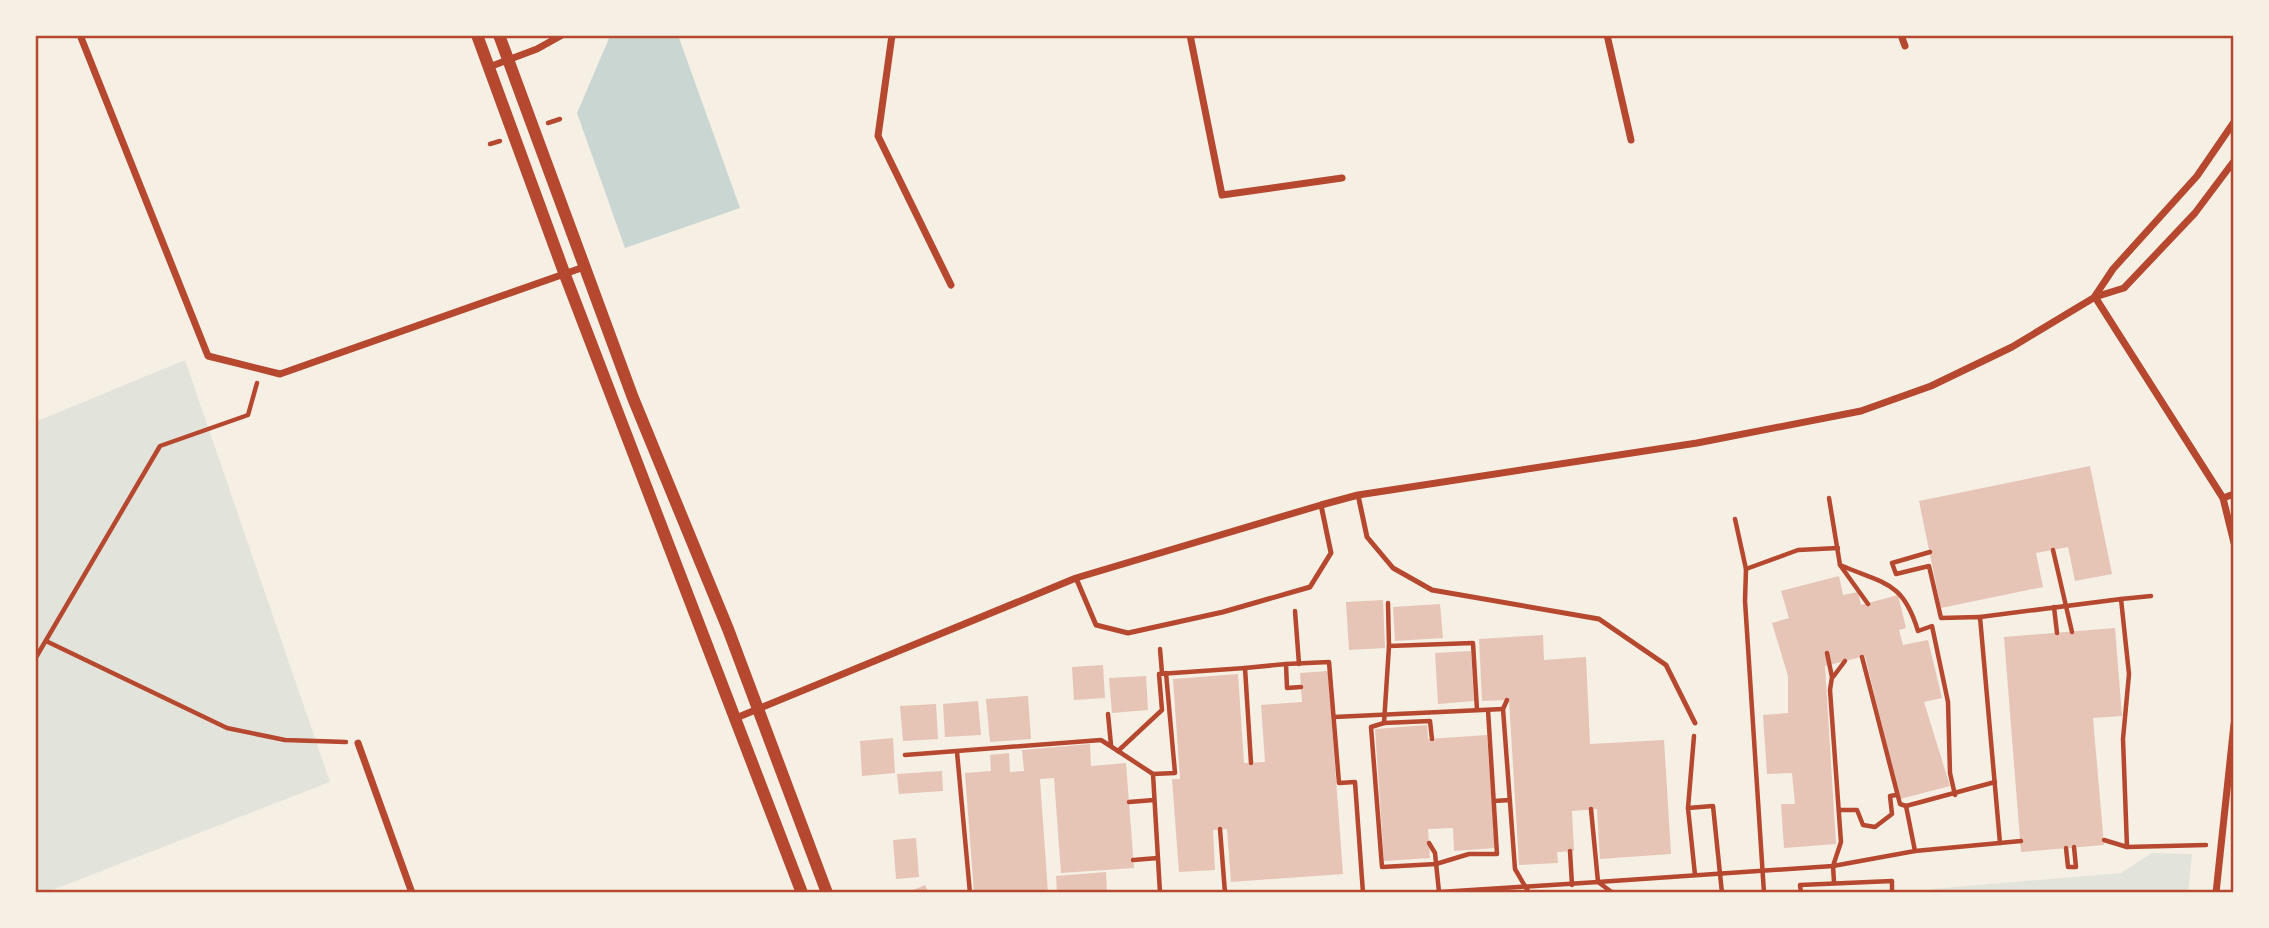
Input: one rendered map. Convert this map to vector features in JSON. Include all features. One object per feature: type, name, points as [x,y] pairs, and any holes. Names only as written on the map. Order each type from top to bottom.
[{"type":"street","points":[[80,35],[208,356],[280,374],[584,267]]},
{"type":"street","points":[[477,35],[565,275],[802,893]]},
{"type":"street","points":[[499,35],[638,411],[759,709],[827,893]]},
{"type":"street","points":[[489,67],[562,35]]},
{"type":"street","points":[[892,35],[878,136],[951,285]]},
{"type":"street","points":[[1190,35],[1222,195],[1342,178]]},
{"type":"street","points":[[1607,35],[1631,139]]},
{"type":"street","points":[[1901,35],[1905,46]]},
{"type":"street","points":[[2095,297],[2113,269],[2197,176],[2234,122]]},
{"type":"street","points":[[737,718],[1076,578],[1321,505],[1358,495],[1697,443],[1861,411],[1931,386],[2012,347],[2095,297],[2124,288],[2195,213],[2234,161]]},
{"type":"street","points":[[2095,297],[2223,498],[2234,543]]},
{"type":"street","points":[[2223,498],[2234,494]]},
{"type":"street","points":[[2216,893],[2234,724]]},
{"type":"street","points":[[358,743],[412,893]]},
{"type":"lane","points":[[1358,495],[1367,537],[1393,568],[1432,590],[1599,619],[1666,665],[1695,723]]},
{"type":"lane","points":[[1076,578],[1096,625],[1128,633],[1210,615],[1310,587],[1331,553],[1321,505]]},
{"type":"path","points":[[35,659],[160,446],[248,415],[261,369]]},
{"type":"path","points":[[1829,498],[1840,565],[1868,604]]},
{"type":"path","points":[[1735,519],[1746,569],[1750,699],[1764,893]]},
{"type":"path","points":[[1746,569],[1798,550],[1838,548]]},
{"type":"path","points":[[2053,550],[2072,632]]},
{"type":"path","points":[[1930,552],[1892,563],[1896,575],[1929,566],[1941,618],[1980,617],[2151,596]]},
{"type":"path","points":[[1840,565],[1898,590],[1910,605],[1918,631],[1932,626],[1948,702],[1950,773],[1955,795]]},
{"type":"path","points":[[2121,598],[2129,674],[2123,739],[2127,847]]},
{"type":"path","points":[[1384,723],[1389,646],[1388,603]]},
{"type":"path","points":[[2054,607],[2057,633]]},
{"type":"path","points":[[1295,611],[1299,664]]},
{"type":"path","points":[[1980,617],[2000,843]]},
{"type":"path","points":[[46,641],[227,728],[285,740],[358,743]]},
{"type":"path","points":[[1389,646],[1473,643],[1477,710]]},
{"type":"path","points":[[905,755],[1101,740],[1153,774],[1175,773],[1160,649]]},
{"type":"path","points":[[1827,653],[1832,677],[1830,690],[1841,842],[1833,866],[1835,882]]},
{"type":"path","points":[[1862,657],[1900,804],[1906,806],[1955,795],[1996,782]]},
{"type":"path","points":[[1832,677],[1845,661]]},
{"type":"path","points":[[1118,751],[1162,710],[1159,674],[1329,662],[1339,783],[1355,782],[1363,893]]},
{"type":"path","points":[[1286,664],[1287,688],[1301,687]]},
{"type":"path","points":[[1245,668],[1251,763]]},
{"type":"path","points":[[1507,700],[1503,709],[1515,869],[1529,890]]},
{"type":"path","points":[[1334,718],[1503,709]]},
{"type":"path","points":[[1432,739],[1430,721],[1384,723],[1371,727],[1382,867],[1436,864],[1469,853],[1497,854],[1488,710]]},
{"type":"path","points":[[1108,714],[1111,746]]},
{"type":"path","points":[[1695,723],[1688,808],[1695,875]]},
{"type":"path","points":[[957,752],[970,893]]},
{"type":"path","points":[[1153,774],[1160,893]]},
{"type":"path","points":[[1839,810],[1857,810],[1863,825],[1875,827],[1892,814],[1890,796],[1896,795]]},
{"type":"path","points":[[1129,802],[1154,800]]},
{"type":"path","points":[[1494,801],[1510,800]]},
{"type":"path","points":[[1688,808],[1713,806],[1722,893]]},
{"type":"path","points":[[1906,806],[1915,851]]},
{"type":"path","points":[[1591,809],[1598,882],[1613,893]]},
{"type":"path","points":[[1220,829],[1225,893]]},
{"type":"path","points":[[2104,840],[2127,847],[2221,845]]},
{"type":"path","points":[[1424,893],[1529,890],[1598,882],[1833,866],[1915,851],[2021,841]]},
{"type":"path","points":[[1429,843],[1435,853],[1439,892]]},
{"type":"path","points":[[2066,848],[2068,867],[2076,867],[2074,847]]},
{"type":"path","points":[[1570,851],[1572,885]]},
{"type":"path","points":[[1133,860],[1158,858]]},
{"type":"path","points":[[1801,893],[1800,885],[1892,881],[1892,893]]},
{"type":"shaded area","points":[[678,35],[740,208],[625,248],[577,113],[610,36]]},
{"type":"shaded area","points":[[185,360],[330,782],[45,893],[35,893],[35,422]]},
{"type":"shaded area","points":[[2152,853],[2192,854],[2188,893],[1932,893],[1931,889],[2121,873]]},
{"type":"building","points":[[2090,466],[2112,574],[2075,581],[2068,547],[2036,553],[2043,587],[1941,608],[1919,501]]},
{"type":"building","points":[[1839,576],[1843,595],[1858,592],[1861,605],[1898,595],[1906,628],[1899,630],[1903,645],[1928,640],[1942,698],[1924,702],[1950,786],[1900,799],[1865,656],[1825,666],[1836,844],[1784,848],[1781,804],[1795,804],[1792,773],[1767,774],[1763,715],[1788,713],[1788,676],[1772,623],[1789,618],[1781,591]]},
{"type":"building","points":[[1383,600],[1385,648],[1349,650],[1346,602]]},
{"type":"building","points":[[1440,604],[1443,638],[1395,641],[1393,607]]},
{"type":"building","points":[[2115,628],[2122,716],[2093,718],[2104,845],[2021,852],[2004,637]]},
{"type":"building","points":[[1543,635],[1544,660],[1586,657],[1590,744],[1664,740],[1671,854],[1600,859],[1597,809],[1572,811],[1574,851],[1557,852],[1558,863],[1519,865],[1509,700],[1482,701],[1479,639]]},
{"type":"building","points":[[1471,651],[1474,701],[1438,704],[1435,653]]},
{"type":"building","points":[[1103,665],[1105,698],[1074,700],[1072,667]]},
{"type":"building","points":[[1328,671],[1343,874],[1231,882],[1227,829],[1213,830],[1215,870],[1179,872],[1172,779],[1180,779],[1173,679],[1238,674],[1244,763],[1265,762],[1261,705],[1302,702],[1300,673]]},
{"type":"building","points":[[1146,676],[1148,710],[1112,713],[1109,678]]},
{"type":"building","points":[[1028,696],[1031,739],[990,742],[986,699]]},
{"type":"building","points":[[978,701],[981,735],[945,737],[943,704]]},
{"type":"building","points":[[936,704],[938,739],[903,741],[900,706]]},
{"type":"building","points":[[1427,725],[1428,739],[1487,735],[1495,848],[1454,851],[1453,828],[1428,829],[1430,858],[1384,861],[1375,729]]},
{"type":"building","points":[[893,738],[895,773],[862,776],[860,741]]},
{"type":"building","points":[[1090,744],[1091,766],[1126,763],[1134,868],[1061,873],[1054,778],[1040,779],[1048,893],[974,893],[965,773],[991,771],[990,755],[1009,753],[1010,772],[1024,771],[1022,750]]},
{"type":"building","points":[[942,771],[943,791],[899,794],[897,774]]},
{"type":"building","points":[[916,838],[919,877],[896,879],[893,840]]},
{"type":"building","points":[[1106,872],[1107,893],[1057,893],[1056,876]]},
{"type":"building","points":[[925,885],[929,893],[906,893]]}]
